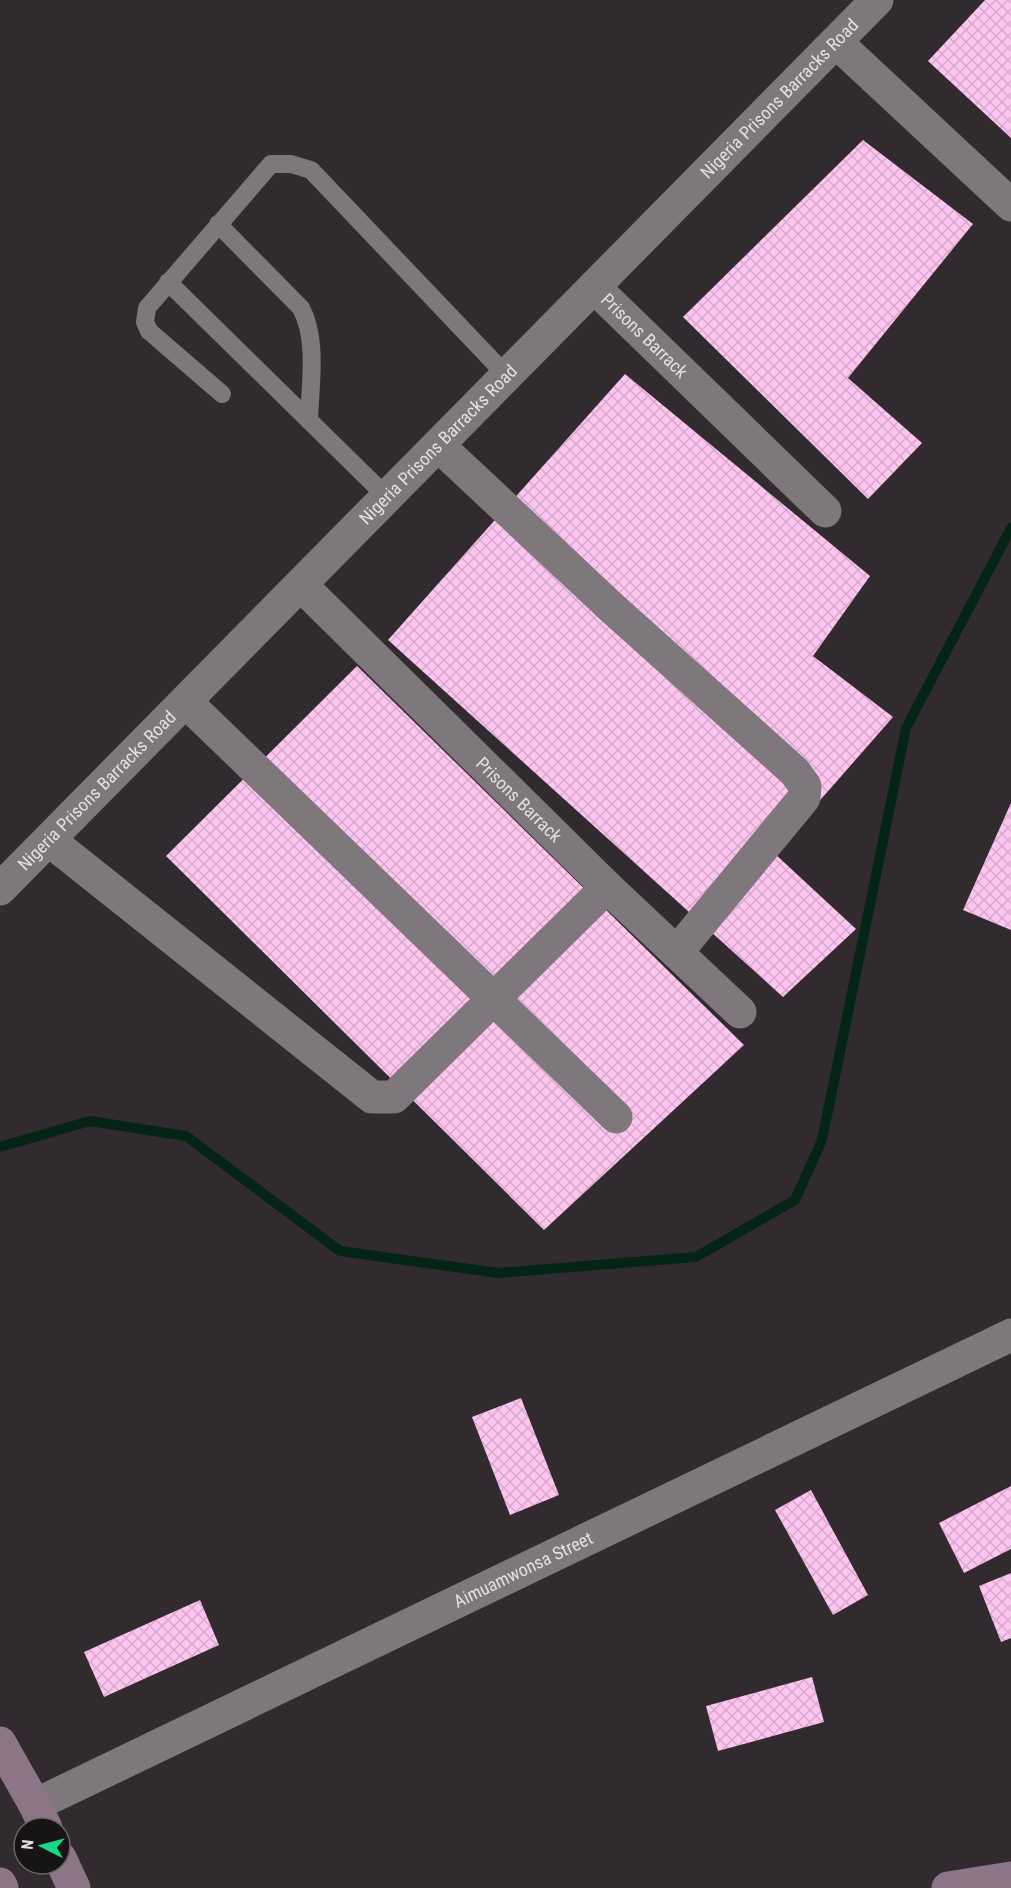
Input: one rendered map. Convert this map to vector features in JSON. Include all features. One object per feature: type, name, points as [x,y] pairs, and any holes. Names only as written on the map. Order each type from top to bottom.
[{"type":"main road","points":[[0,1743],[40,1816]]},
{"type":"main road","points":[[948,1888],[1011,1878]]},
{"type":"main road","points":[[0,1884],[2,1888]]},
{"type":"street","name":"Nigeria Prisons Barracks Road","points":[[0,890],[877,0]]},
{"type":"street","points":[[836,42],[1011,205]]},
{"type":"street","name":"Prisons Barrack","points":[[594,287],[825,511]]},
{"type":"street","points":[[439,447],[611,607],[795,772],[805,786],[804,798],[677,952]]},
{"type":"street","name":"Prisons Barrack","points":[[301,585],[607,887],[740,1012]]},
{"type":"street","points":[[186,702],[616,1117]]},
{"type":"street","points":[[49,840],[372,1097],[394,1097],[607,887]]},
{"type":"street","name":"Aimuamwonsa Street","points":[[43,1816],[1011,1335]]},
{"type":"lane","points":[[222,394],[149,332],[145,322],[147,308],[271,164],[291,164],[311,170],[507,376]]},
{"type":"lane","points":[[218,224],[301,308],[308,321],[311,339],[309,421]]},
{"type":"lane","points":[[168,282],[387,497]]},
{"type":"building","points":[[985,0],[1011,0],[1011,138],[928,61]]},
{"type":"building","points":[[863,140],[973,224],[848,378],[922,443],[868,499],[683,317]]},
{"type":"building","points":[[625,374],[870,576],[813,656],[893,717],[774,853],[856,929],[783,997],[388,640]]},
{"type":"building","points":[[357,666],[744,1045],[544,1230],[166,856]]},
{"type":"building","points":[[1011,803],[1011,930],[963,910]]},
{"type":"building","points":[[521,1398],[559,1495],[510,1515],[472,1417]]},
{"type":"building","points":[[1011,1486],[1011,1549],[964,1573],[939,1523]]},
{"type":"building","points":[[811,1490],[868,1595],[833,1615],[775,1510]]},
{"type":"building","points":[[1011,1573],[1011,1638],[1001,1642],[979,1586]]},
{"type":"building","points":[[200,1600],[219,1645],[104,1697],[84,1652]]},
{"type":"building","points":[[812,1677],[824,1722],[718,1751],[706,1706]]},
{"type":"waterway","points":[[0,1147],[90,1121],[186,1136],[340,1251],[498,1273],[696,1257],[795,1200],[822,1140],[906,728],[1011,528]]}]
